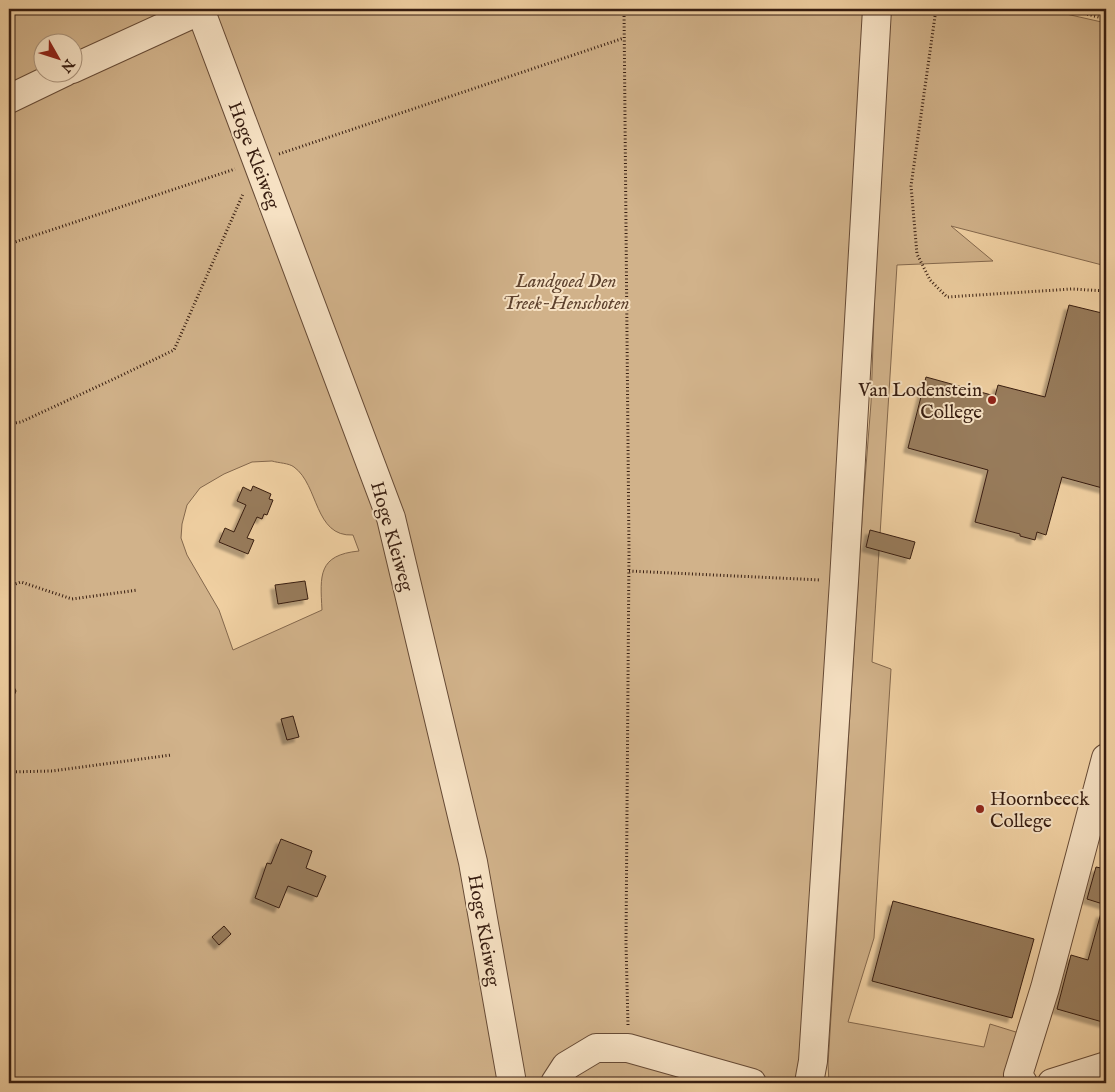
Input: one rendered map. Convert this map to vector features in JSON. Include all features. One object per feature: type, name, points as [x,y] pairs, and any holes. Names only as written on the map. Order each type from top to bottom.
[{"type":"street","name":"Hoge Kleiweg","points":[[82,64],[201,9],[391,518],[473,862],[512,1083]]},
{"type":"street","points":[[809,1083],[813,1061],[844,581],[878,9]]},
{"type":"street","points":[[9,99],[44,82]]},
{"type":"street","points":[[1023,1083],[1018,1075],[1045,988],[1106,758]]},
{"type":"street","points":[[555,1083],[566,1066],[596,1048],[628,1048],[752,1083]]},
{"type":"street","points":[[1052,1083],[1106,1066]]},
{"type":"path","points":[[624,9],[629,571],[626,943],[628,1048]]},
{"type":"path","points":[[936,9],[911,186],[917,254],[930,280],[947,297],[1072,289],[1106,292]]},
{"type":"path","points":[[1067,9],[1106,19]]},
{"type":"path","points":[[9,244],[624,38]]},
{"type":"path","points":[[9,424],[21,422],[174,350],[258,161]]},
{"type":"path","points":[[629,571],[844,581]]},
{"type":"path","points":[[9,586],[21,582],[72,599],[138,590]]},
{"type":"path","points":[[9,772],[52,771],[171,755]]},
{"type":"green space","name":"Landgoed Den Treek-Henschoten","points":[[9,9],[869,9],[868,12],[863,12],[839,522],[833,522],[832,541],[838,541],[800,1083],[542,1083],[544,1077],[518,1083],[9,1083]],"holes":[[[272,461],[294,467],[302,475],[324,519],[331,528],[340,533],[353,535],[359,551],[336,557],[324,569],[321,587],[322,610],[233,650],[219,610],[187,555],[181,538],[182,524],[187,505],[200,488],[224,474],[252,462]]]},
{"type":"green space","points":[[890,9],[1044,9],[1106,23],[1106,266],[951,226],[993,261],[897,265],[872,662],[891,669],[874,938],[848,1022],[984,1047],[990,1024],[1019,1033],[1004,1079],[1005,1083],[829,1083],[828,1064],[871,403],[875,286]]},
{"type":"building","points":[[1069,305],[1106,314],[1106,489],[1062,477],[1046,535],[1037,532],[1035,540],[975,522],[988,470],[908,448],[926,377],[995,396],[998,385],[1045,397]]},
{"type":"building","points":[[253,486],[271,494],[269,499],[273,500],[267,515],[264,514],[262,519],[257,517],[247,538],[254,540],[248,554],[219,542],[225,528],[234,532],[246,505],[237,501],[243,487],[251,491]]},
{"type":"building","points":[[870,530],[915,542],[910,559],[866,547]]},
{"type":"building","points":[[305,581],[308,599],[278,604],[275,585]]},
{"type":"building","points":[[9,683],[12,683],[16,691],[12,700],[9,700]]},
{"type":"building","points":[[293,716],[299,737],[287,740],[281,719]]},
{"type":"building","points":[[281,839],[312,851],[306,868],[326,876],[317,897],[288,886],[279,908],[255,898],[267,863],[271,864]]},
{"type":"building","points":[[1096,867],[1106,869],[1106,905],[1087,899]]},
{"type":"building","points":[[893,901],[1034,939],[1012,1018],[872,981]]},
{"type":"building","points":[[1101,913],[1106,914],[1106,1023],[1057,1009],[1071,955],[1088,960]]},
{"type":"building","points":[[224,926],[231,934],[219,945],[212,937]]},
{"type":"place","name":"Van Lodenstein College","points":[[992,400]]},
{"type":"place","name":"Hoornbeeck College","points":[[980,809]]}]
